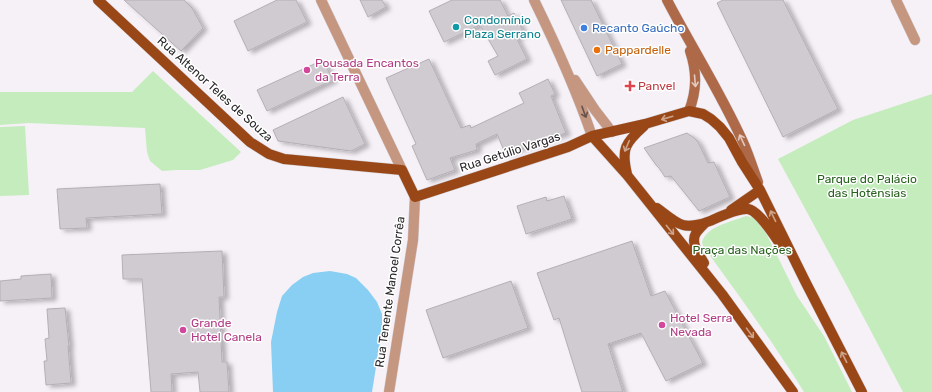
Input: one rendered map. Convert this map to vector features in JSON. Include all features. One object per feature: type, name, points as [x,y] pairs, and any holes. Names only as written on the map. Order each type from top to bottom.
[{"type":"main road","name":"Rua Altenor Teles de Souza","points":[[98,0],[250,142],[268,154],[284,160],[402,170]]},
{"type":"main road","points":[[667,0],[682,30],[709,75],[743,143],[760,190]]},
{"type":"main road","points":[[682,30],[693,61],[695,75],[696,88],[690,111]]},
{"type":"main road","points":[[627,175],[624,162],[626,144],[645,124],[690,111],[703,114],[720,127],[729,138],[760,190],[862,392]]},
{"type":"main road","name":"Rua Getúlio Vargas","points":[[415,196],[568,147],[592,136],[645,124]]},
{"type":"main road","points":[[592,136],[627,175],[722,294],[793,392]]},
{"type":"main road","name":"Rua Tenente Manoel Corrêa","points":[[402,170],[415,196]]},
{"type":"main road","points":[[727,213],[760,190]]},
{"type":"main road","points":[[646,199],[677,222],[682,225],[689,226],[705,223],[727,213],[748,209],[756,214],[775,236],[805,281]]},
{"type":"main road","points":[[705,223],[694,238],[694,247],[722,294]]},
{"type":"street","name":"Rua Tenente Manoel Corrêa","points":[[321,0],[402,170]]},
{"type":"street","points":[[534,0],[564,63],[585,114],[592,136]]},
{"type":"street","points":[[896,0],[916,40]]},
{"type":"street","points":[[564,63],[595,110],[612,132]]},
{"type":"street","name":"Rua Tenente Manoel Corrêa","points":[[389,392],[413,240],[415,196]]},
{"type":"green space","points":[[153,71],[241,152],[233,160],[200,170],[162,171],[150,161],[147,152],[145,128],[29,123],[0,125],[0,92],[132,92]]},
{"type":"green space","name":"Parque do Palácio das Hotênsias","points":[[932,94],[932,392],[903,392],[778,159],[853,120]]},
{"type":"green space","points":[[25,126],[29,195],[0,196],[0,127]]},
{"type":"green space","name":"Praça das Nações","points":[[746,216],[755,219],[762,225],[797,296],[824,336],[852,392],[804,392],[768,336],[703,246],[702,242],[705,237],[714,228]]},
{"type":"water","points":[[330,271],[347,274],[356,278],[377,302],[382,314],[382,330],[372,392],[273,392],[271,342],[282,296],[292,285],[303,277],[313,273]]},
{"type":"building","points":[[124,0],[184,0],[192,8],[203,28],[181,51]]},
{"type":"building","points":[[277,0],[296,0],[307,22],[248,51],[234,21]]},
{"type":"building","points":[[360,0],[382,0],[386,7],[368,17]]},
{"type":"building","points":[[452,0],[500,0],[508,16],[514,13],[524,33],[516,37],[527,59],[495,75],[488,61],[498,56],[480,25],[444,42],[429,11]]},
{"type":"building","points":[[561,0],[591,0],[622,64],[597,76]]},
{"type":"building","points":[[723,0],[783,0],[838,109],[783,137],[717,3]]},
{"type":"building","points":[[429,59],[461,128],[470,125],[471,128],[524,103],[519,93],[548,79],[555,94],[551,96],[566,133],[505,153],[497,134],[476,144],[477,150],[450,158],[455,170],[427,180],[412,146],[416,144],[386,78]]},
{"type":"building","points":[[323,60],[333,80],[267,111],[257,90]]},
{"type":"building","points":[[343,97],[365,144],[351,151],[278,141],[273,130]]},
{"type":"building","points":[[687,133],[698,142],[708,163],[714,162],[730,197],[699,211],[671,176],[665,177],[644,148]]},
{"type":"building","points":[[160,184],[162,214],[86,218],[87,228],[60,229],[57,189]]},
{"type":"building","points":[[564,196],[572,219],[526,234],[517,206],[546,197],[547,201]]},
{"type":"building","points":[[632,241],[651,296],[665,291],[703,363],[666,381],[641,333],[608,344],[623,392],[582,392],[559,318],[554,320],[537,273]]},
{"type":"building","name":"Grande Hotel Canela","points":[[222,251],[224,297],[219,297],[222,362],[227,362],[229,392],[200,392],[198,372],[171,374],[172,392],[151,392],[142,279],[123,279],[122,255]]},
{"type":"building","points":[[51,274],[52,298],[0,301],[0,281],[21,279],[21,276]]},
{"type":"building","points":[[511,281],[528,328],[443,358],[426,310]]},
{"type":"building","points":[[65,308],[71,383],[46,385],[44,361],[47,361],[45,339],[49,338],[47,309]]},
{"type":"place","name":"Condomínio Plaza Serrano","points":[[456,27]]},
{"type":"place","name":"Recanto Gaúcho","points":[[584,28]]},
{"type":"place","name":"Pappardelle","points":[[597,50]]},
{"type":"place","name":"Pousada Encantos da Terra","points":[[307,70]]},
{"type":"place","name":"Panvel","points":[[630,86]]},
{"type":"place","name":"Hotel Serra Nevada","points":[[662,325]]},
{"type":"place","name":"Grande Hotel Canela","points":[[183,330]]}]
